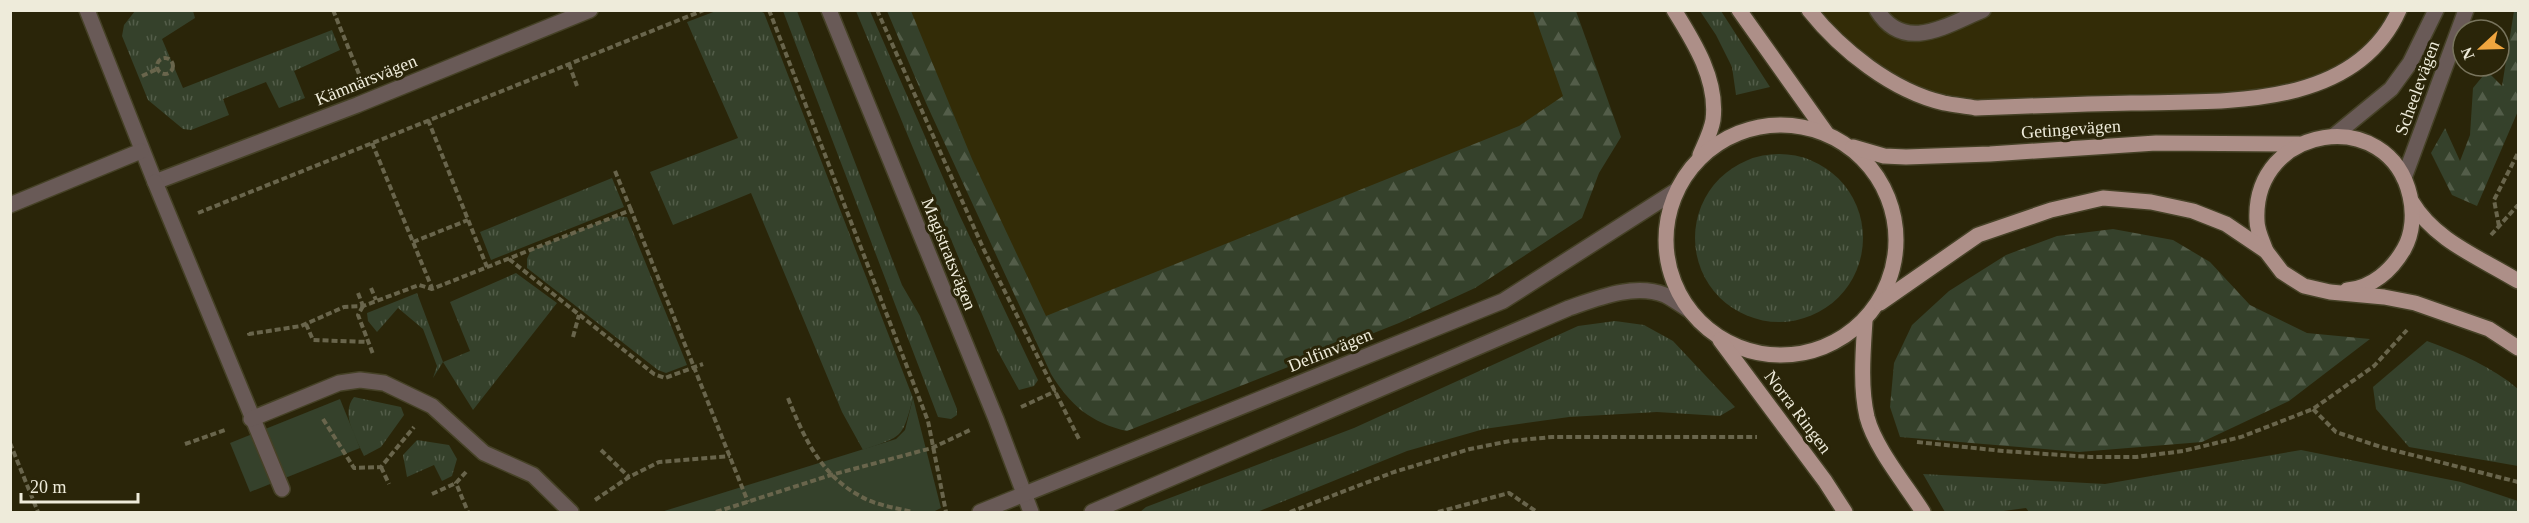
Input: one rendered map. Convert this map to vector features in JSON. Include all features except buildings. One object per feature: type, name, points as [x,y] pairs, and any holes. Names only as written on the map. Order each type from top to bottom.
[{"type":"main road","name":"Norra Ringen","points":[[1674,10],[1698,50],[1712,92],[1713,118],[1709,136],[1696,162],[1677,190],[1670,208],[1666,236],[1672,279],[1689,310],[1718,337],[1825,481],[1845,513]]},
{"type":"main road","name":"Norra Ringen","points":[[1739,10],[1827,134]]},
{"type":"main road","points":[[1809,10],[1836,42],[1876,71],[1906,88],[1942,103],[1976,108],[2217,101],[2268,97],[2318,83],[2367,57],[2394,20],[2398,10]]},
{"type":"main road","name":"Norra Ringen","points":[[1696,162],[1713,147],[1746,130],[1786,125],[1827,134],[1847,145],[1867,162],[1881,181],[1892,206],[1896,229],[1895,260],[1887,288],[1865,321],[1831,345],[1809,353],[1788,356],[1768,355],[1743,349],[1718,337]]},
{"type":"main road","name":"Getingevägen","points":[[2266,251],[2257,222],[2260,191],[2275,163],[2299,144],[2310,139],[2335,135],[2357,139],[2376,147],[2392,161],[2404,178],[2412,202],[2421,218],[2436,232],[2518,281]]},
{"type":"main road","name":"Getingevägen","points":[[1847,145],[1884,156],[1906,156],[1990,154],[2156,143],[2299,144]]},
{"type":"main road","name":"Getingevägen","points":[[1878,304],[1978,235],[2051,210],[2103,198],[2151,202],[2193,211],[2226,224],[2266,251],[2282,272],[2304,286],[2330,292],[2384,297],[2415,303],[2489,329],[2518,348]]},
{"type":"main road","name":"Getingevägen","points":[[2330,292],[2356,290],[2377,280],[2394,266],[2406,246],[2412,224],[2412,202]]},
{"type":"main road","points":[[1865,321],[1863,384],[1868,418],[1890,464],[1923,513]]},
{"type":"street","points":[[87,10],[141,151],[282,489]]},
{"type":"street","name":"Kämnärsvägen","points":[[155,182],[371,99],[590,10]]},
{"type":"street","name":"Magistratsvägen","points":[[829,10],[996,419],[1031,513]]},
{"type":"street","points":[[1877,10],[1883,21],[1898,30],[1921,35],[1983,10]]},
{"type":"street","name":"Scheelevägen","points":[[2335,135],[2391,89],[2410,63],[2436,10]]},
{"type":"street","name":"Scheelevägen","points":[[2404,178],[2466,10]]},
{"type":"street","points":[[10,205],[141,151]]},
{"type":"street","name":"Delfinvägen","points":[[980,513],[1503,301],[1677,190]]},
{"type":"street","points":[[1092,513],[1569,308],[1609,294],[1641,291],[1664,295],[1689,310]]},
{"type":"street","points":[[251,419],[339,383],[360,380],[384,383],[432,406],[484,453],[533,475],[571,513]]},
{"type":"path","points":[[333,10],[371,99]]},
{"type":"path","points":[[171,224],[704,10]]},
{"type":"path","points":[[769,10],[928,421],[946,513]]},
{"type":"path","points":[[877,10],[984,250],[1092,468]]},
{"type":"path","points":[[163,57],[171,60],[173,68],[171,72],[160,73],[156,66],[158,61],[163,57]]},
{"type":"path","points":[[569,64],[578,86]]},
{"type":"path","points":[[428,120],[487,267]]},
{"type":"path","points":[[372,142],[432,289]]},
{"type":"path","points":[[2499,226],[2494,200],[2518,153]]},
{"type":"path","points":[[615,171],[748,502]]},
{"type":"path","points":[[2486,240],[2518,205]]},
{"type":"path","points":[[249,334],[306,324],[344,307],[363,306],[419,285],[432,289],[631,210]]},
{"type":"path","points":[[413,242],[468,220]]},
{"type":"path","points":[[509,259],[654,374],[665,378],[703,364]]},
{"type":"path","points":[[371,288],[376,300]]},
{"type":"path","points":[[358,293],[363,306]]},
{"type":"path","points":[[361,323],[358,315],[363,306]]},
{"type":"path","points":[[573,337],[579,315]]},
{"type":"path","points":[[306,324],[312,340],[368,342]]},
{"type":"path","points":[[1917,442],[2003,452],[2136,457],[2183,451],[2241,437],[2313,409],[2374,366],[2407,330]]},
{"type":"path","points":[[308,396],[354,468],[381,467],[432,406]]},
{"type":"path","points":[[788,398],[803,435],[831,475],[861,497],[913,513]]},
{"type":"path","points":[[2313,409],[2336,432],[2381,447],[2518,482]]},
{"type":"path","points":[[185,444],[251,419]]},
{"type":"path","points":[[1290,513],[1394,472],[1470,449],[1510,441],[1552,437],[1767,436]]},
{"type":"path","points":[[10,443],[38,513]]},
{"type":"path","points":[[716,513],[831,475],[932,448]]},
{"type":"path","points":[[601,450],[629,477]]},
{"type":"path","points":[[432,494],[456,483],[484,453]]},
{"type":"path","points":[[586,507],[629,477],[659,462],[730,456]]},
{"type":"path","points":[[381,467],[388,484]]},
{"type":"path","points":[[456,483],[468,513]]},
{"type":"path","points":[[1438,513],[1509,493],[1537,513]]},
{"type":"shaded area","points":[[901,11],[1564,11],[1588,68],[1529,200],[1061,389]]},
{"type":"shaded area","points":[[1805,11],[2399,11],[2367,57],[2268,97],[1976,108],[1906,88]]},
{"type":"green space","points":[[135,11],[193,11],[195,18],[162,39],[183,88],[332,30],[340,50],[294,71],[305,98],[279,108],[266,82],[223,99],[229,115],[191,130],[183,129],[148,100],[122,36],[124,25]]},
{"type":"green space","points":[[716,11],[760,11],[764,13],[913,398],[903,429],[886,442],[863,450],[842,412],[751,193],[673,225],[650,172],[738,138],[687,22]]},
{"type":"green space","points":[[783,11],[797,11],[902,285],[920,316],[957,409],[957,415],[951,419],[938,417]]},
{"type":"green space","points":[[856,11],[870,11],[959,214],[1038,380],[1034,386],[1019,390],[997,350]]},
{"type":"green space","points":[[887,11],[911,11],[972,159],[1046,316],[1519,126],[1563,96],[1533,11],[1576,11],[1621,137],[1599,173],[1582,218],[1475,288],[1399,323],[1127,431],[1092,418],[1074,404],[1051,374],[926,103]]},
{"type":"green space","points":[[1700,11],[1721,11],[1770,87],[1736,95],[1732,67],[1716,35]]},
{"type":"green space","points":[[2514,11],[2518,11],[2518,111],[2477,206],[2452,195],[2431,153],[2445,128],[2460,161],[2470,135],[2473,88],[2481,78],[2494,78],[2502,86],[2503,78],[2511,78],[2511,30]]},
{"type":"green space","points":[[1779,154],[1795,155],[1811,160],[1839,178],[1857,206],[1862,222],[1862,254],[1857,270],[1839,298],[1811,316],[1795,321],[1779,322],[1763,321],[1747,316],[1719,298],[1701,270],[1696,254],[1695,238],[1696,222],[1701,206],[1719,178],[1747,160],[1763,155]]},
{"type":"green space","points":[[612,178],[624,207],[491,260],[480,232]]},
{"type":"green space","points":[[615,216],[627,217],[687,365],[666,373],[658,370],[527,268],[527,259],[531,250]]},
{"type":"green space","points":[[2113,229],[2173,240],[2210,262],[2250,305],[2307,333],[2370,339],[2289,401],[2202,442],[2079,452],[1900,437],[1890,407],[1894,363],[1912,325],[1949,291],[2006,255],[2057,236]]},
{"type":"green space","points":[[516,273],[557,303],[473,410],[443,362],[470,351],[450,302]]},
{"type":"green space","points":[[417,293],[443,362],[433,378],[437,366],[423,329],[398,308],[377,332],[368,321],[367,313]]},
{"type":"green space","points":[[1615,321],[1644,325],[1673,341],[1735,407],[1720,416],[1657,412],[1569,417],[1484,429],[1407,451],[1257,512],[1140,512],[1146,507],[1354,428],[1578,326]]},
{"type":"green space","points":[[2427,341],[2486,367],[2518,389],[2518,466],[2409,447],[2376,409],[2373,387]]},
{"type":"green space","points":[[354,397],[401,407],[404,415],[381,447],[364,456],[349,418],[350,404]]},
{"type":"green space","points":[[913,398],[941,508],[933,512],[661,512],[896,439],[905,430]]},
{"type":"green space","points":[[340,399],[360,448],[250,492],[230,443]]},
{"type":"green space","points":[[417,440],[449,445],[457,459],[452,476],[442,481],[434,465],[407,477],[403,455]]},
{"type":"green space","points":[[2301,450],[2461,482],[2518,501],[2518,512],[2029,512],[2026,508],[1996,512],[1945,512],[1923,474],[2105,484]]}]
